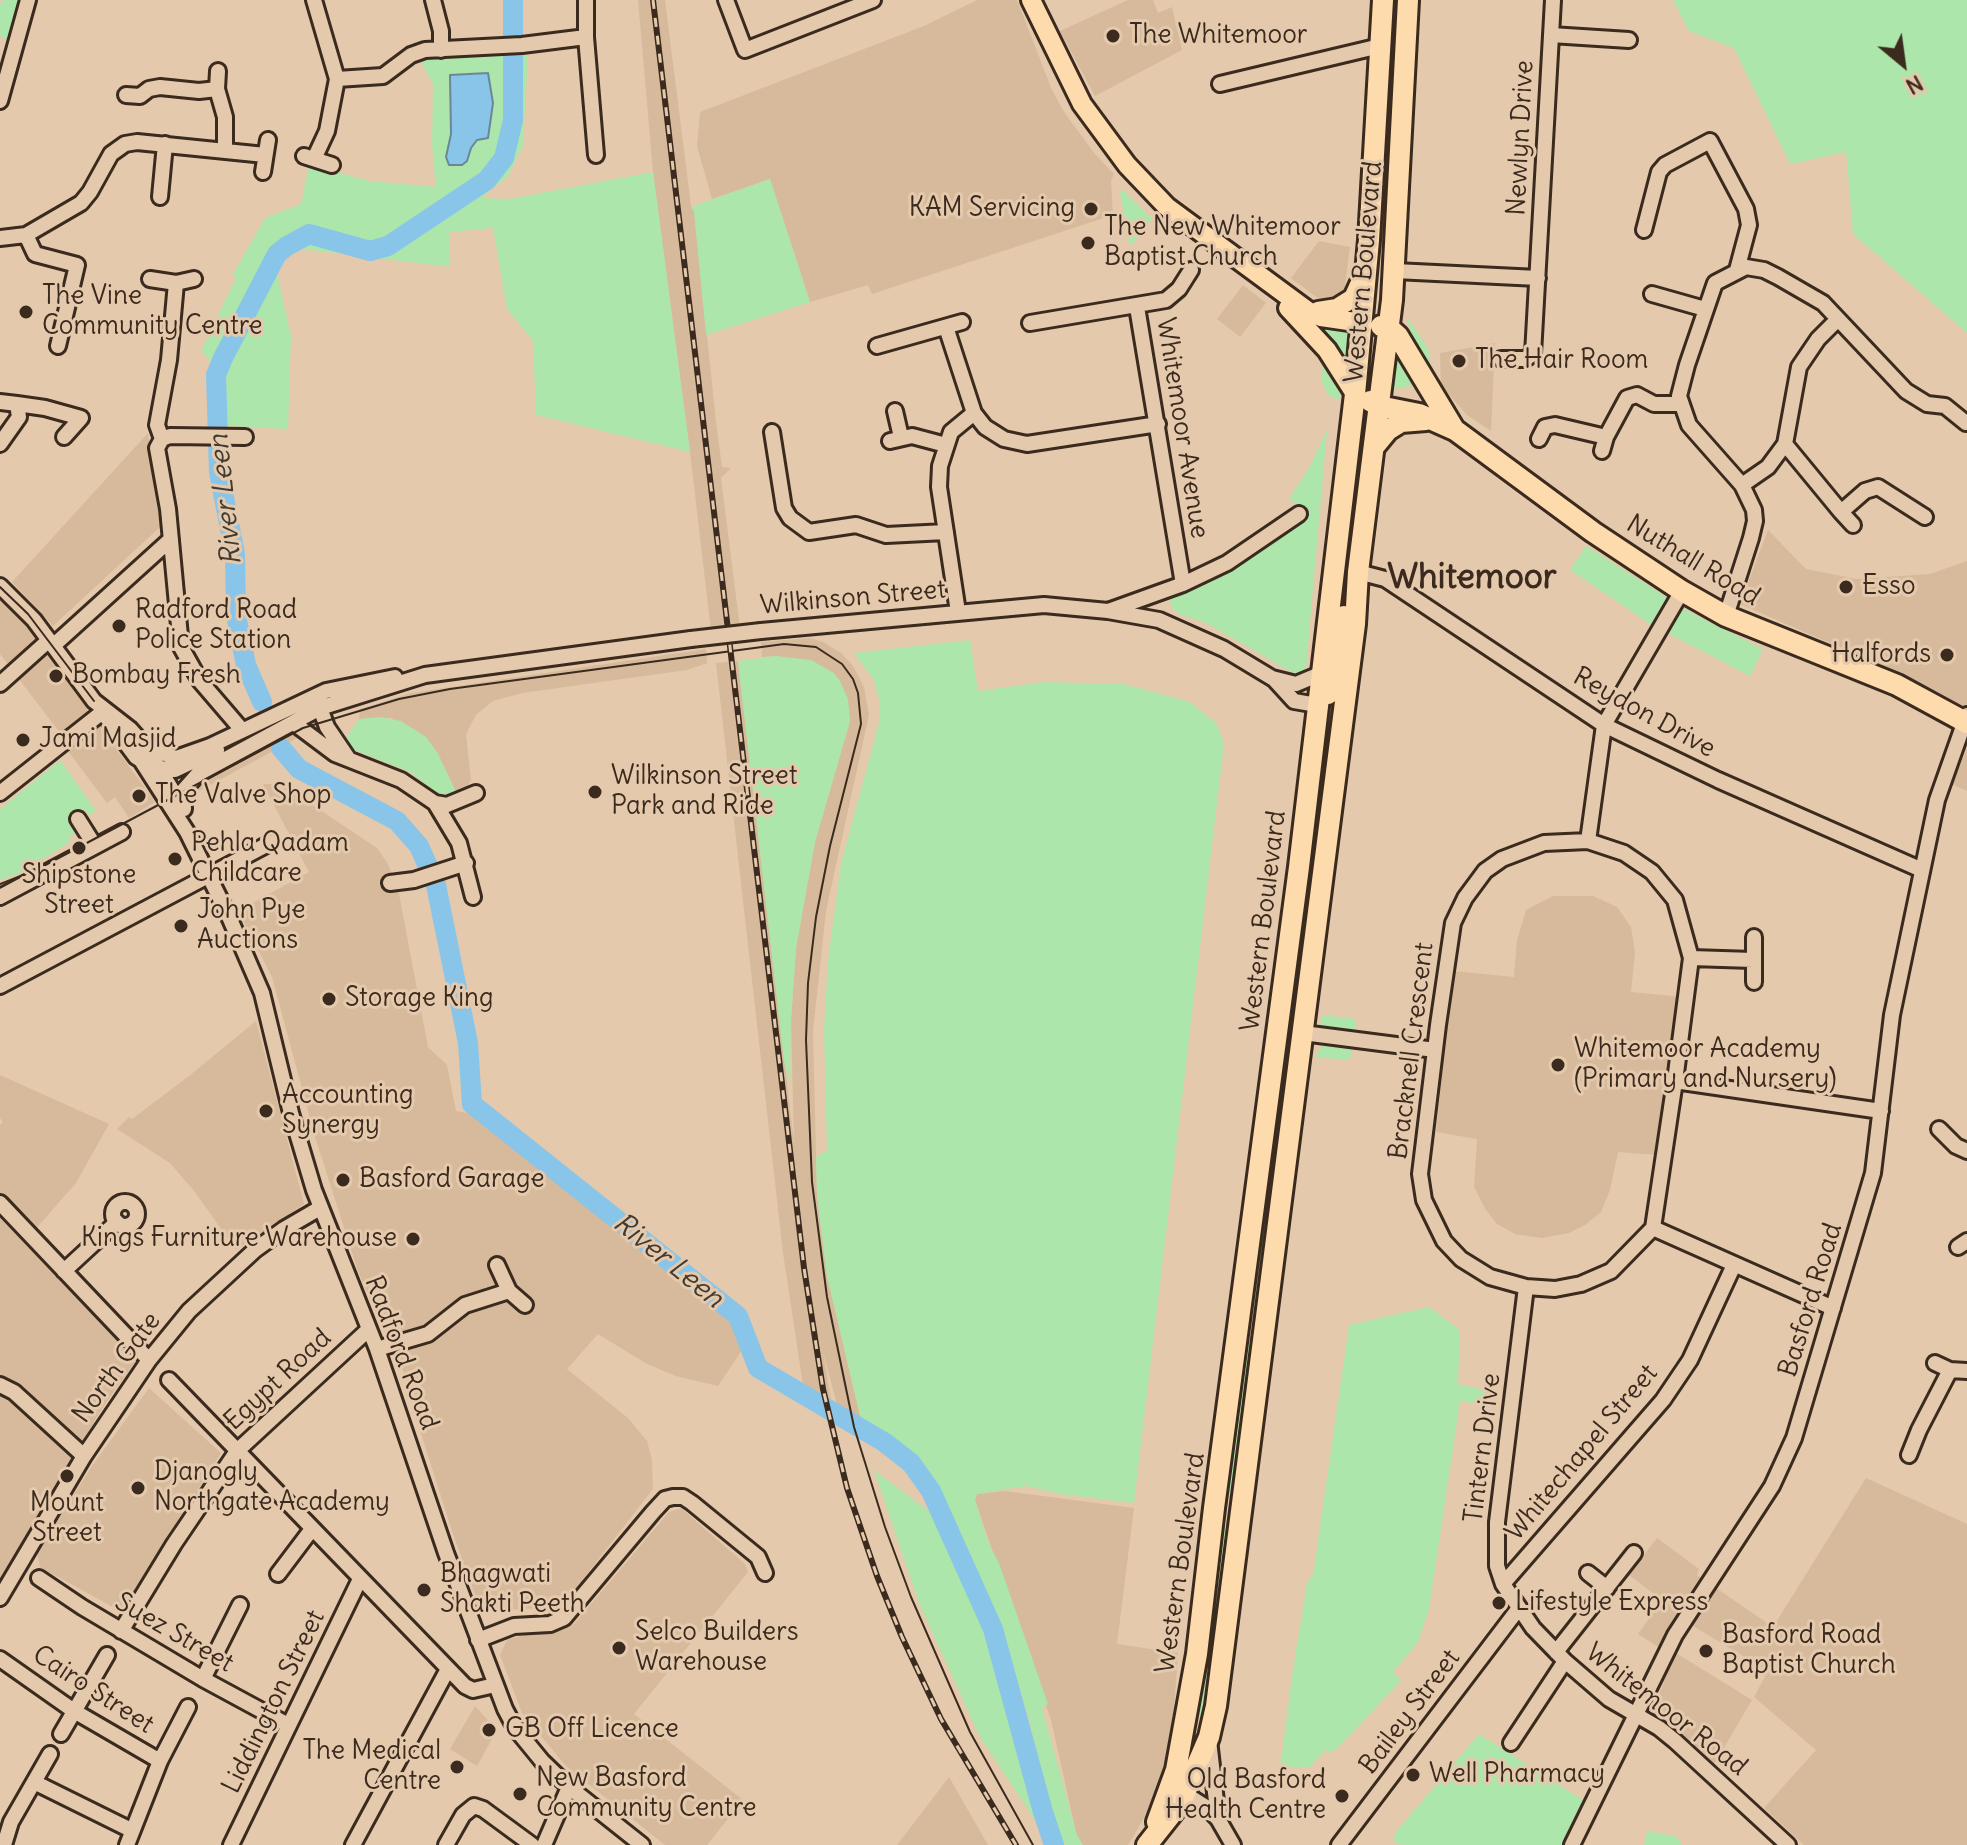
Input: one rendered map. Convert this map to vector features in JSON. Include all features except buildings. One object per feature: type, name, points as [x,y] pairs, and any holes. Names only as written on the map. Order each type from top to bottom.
[{"type":"highway","name":"Western Boulevard","points":[[1149,1843],[1176,1770],[1197,1654],[1299,867],[1362,323],[1383,0]]},
{"type":"highway","name":"Western Boulevard","points":[[1149,1843],[1181,1802],[1209,1737],[1216,1706],[1355,624],[1358,572],[1395,271],[1408,0]]},
{"type":"highway","points":[[1362,323],[1388,327]]},
{"type":"highway","name":"Nuthall Road","points":[[1388,327],[1398,336],[1448,426]]},
{"type":"highway","name":"Nuthall Road","points":[[1355,394],[1379,406],[1419,414],[1448,426],[1593,532],[1726,616],[1885,680],[1966,719]]},
{"type":"highway","points":[[1374,447],[1388,430],[1401,422],[1421,420],[1448,426]]},
{"type":"highway","points":[[1317,705],[1327,696],[1333,680],[1342,622],[1358,572]]},
{"type":"highway","points":[[1276,1028],[1303,1033]]},
{"type":"highway","points":[[1240,1315],[1266,1319]]},
{"type":"highway","points":[[1214,1508],[1242,1511]]},
{"type":"main road","points":[[1033,1],[1063,71],[1100,132],[1158,199],[1308,311],[1321,317],[1362,323]]},
{"type":"main road","points":[[1217,245],[1299,317],[1327,350],[1355,394]]},
{"type":"main road","points":[[1308,311],[1328,311],[1345,304],[1353,298],[1367,268]]},
{"type":"street","points":[[0,101],[28,0]]},
{"type":"street","points":[[314,0],[337,79],[327,131],[309,158],[332,165]]},
{"type":"street","points":[[433,0],[441,31],[441,50]]},
{"type":"street","points":[[726,0],[745,50],[873,0]]},
{"type":"street","name":"Newlyn Drive","points":[[1501,359],[1525,359],[1533,354],[1553,0]]},
{"type":"street","points":[[579,144],[596,150],[586,37],[586,1]]},
{"type":"street","points":[[1551,35],[1629,40]]},
{"type":"street","points":[[337,79],[383,76],[411,55],[425,50],[522,45],[586,37]]},
{"type":"street","points":[[1220,84],[1380,46]]},
{"type":"street","points":[[218,71],[217,89],[225,117],[225,151]]},
{"type":"street","points":[[126,95],[140,96],[149,89],[160,87],[199,91],[217,89]]},
{"type":"street","points":[[1375,129],[1401,121]]},
{"type":"street","points":[[263,172],[268,140]]},
{"type":"street","points":[[1644,230],[1659,172],[1665,165],[1710,141],[1746,209],[1749,225],[1737,270]]},
{"type":"street","points":[[0,238],[26,235],[81,203],[117,148],[137,142],[265,155]]},
{"type":"street","points":[[165,144],[160,190],[177,184]]},
{"type":"street","points":[[26,235],[35,254],[77,265],[58,346]]},
{"type":"street","points":[[1726,616],[1755,521],[1749,497],[1742,485],[1689,425],[1681,404],[1681,386],[1715,283],[1737,270],[1754,268],[1778,277],[1823,303],[1906,391],[1927,404],[1945,406],[1966,423]]},
{"type":"street","points":[[1137,307],[1166,300],[1179,289],[1191,270]]},
{"type":"street","points":[[1395,271],[1538,278]]},
{"type":"street","points":[[150,279],[176,283],[194,279]]},
{"type":"street","points":[[162,439],[157,425],[169,360],[176,283]]},
{"type":"street","points":[[1652,294],[1705,309]]},
{"type":"street","name":"Whitemoor Avenue","points":[[1030,323],[1065,324],[1137,307],[1183,584]]},
{"type":"street","points":[[1742,485],[1768,467],[1785,444],[1799,367],[1818,339],[1838,319]]},
{"type":"street","points":[[876,345],[962,322]]},
{"type":"street","points":[[946,327],[974,413],[985,427],[1004,439],[1027,444],[1158,424]]},
{"type":"street","points":[[1539,439],[1545,427],[1555,425],[1604,444],[1627,398],[1637,395],[1654,404],[1681,404]]},
{"type":"street","points":[[0,402],[45,408],[81,418],[64,437]]},
{"type":"street","points":[[0,444],[19,417],[17,404]]},
{"type":"street","points":[[895,411],[895,439],[912,436],[946,445]]},
{"type":"street","points":[[958,612],[939,487],[940,466],[951,432],[974,413]]},
{"type":"street","points":[[772,432],[784,508],[790,518],[809,532],[856,525],[886,535],[946,532]]},
{"type":"street","points":[[242,730],[200,681],[181,647],[171,539],[157,448],[162,439],[170,436],[245,437]]},
{"type":"street","points":[[1785,444],[1853,525]]},
{"type":"street","points":[[1841,512],[1865,491],[1878,487],[1925,517]]},
{"type":"street","points":[[1108,611],[1183,584],[1227,563],[1299,514]]},
{"type":"street","points":[[0,684],[171,539]]},
{"type":"street","name":"Reydon Drive","points":[[1358,572],[1385,579],[1604,725],[1718,780],[1922,870]]},
{"type":"street","name":"Radford Road","points":[[0,586],[27,611],[142,762],[187,832],[262,993],[291,1113],[320,1208],[377,1349],[446,1553],[495,1685],[515,1728],[569,1787],[642,1845]]},
{"type":"street","points":[[1588,841],[1604,725],[1682,591]]},
{"type":"street","name":"Wilkinson Street","points":[[173,758],[210,746],[326,691],[402,675],[425,675],[761,631],[1044,605],[1159,620],[1224,649],[1272,678],[1294,701],[1317,705]]},
{"type":"street","points":[[1272,678],[1296,684],[1320,674]]},
{"type":"street","name":"Wilkinson Street","points":[[184,809],[183,791],[198,774],[295,724],[317,709],[425,675]]},
{"type":"street","points":[[286,709],[313,702],[348,758]]},
{"type":"street","points":[[0,793],[100,707]]},
{"type":"street","name":"Radford Road","points":[[100,707],[130,729],[146,747],[184,809],[187,832]]},
{"type":"street","points":[[142,762],[159,770],[183,767],[279,719],[317,709]]},
{"type":"street","name":"Basford Road","points":[[1572,1845],[1684,1621],[1772,1486],[1794,1438],[1873,1173],[1892,1015],[1937,800],[1966,719]]},
{"type":"street","points":[[295,724],[335,754],[401,780],[435,803],[447,805],[476,793]]},
{"type":"street","points":[[146,747],[173,758],[159,770]]},
{"type":"street","name":"Radford Road","points":[[159,770],[159,789]]},
{"type":"street","points":[[435,803],[459,843],[473,897]]},
{"type":"street","points":[[78,819],[95,846]]},
{"type":"street","points":[[0,897],[122,832]]},
{"type":"street","name":"Bracknell Crescent","points":[[1588,841],[1624,853],[1652,872],[1675,900],[1691,958],[1653,1228],[1611,1271],[1581,1284],[1555,1289],[1526,1287],[1490,1277],[1461,1259],[1444,1241],[1424,1200],[1420,1174],[1453,923],[1485,871],[1502,859],[1544,843],[1588,841]]},
{"type":"street","points":[[0,986],[272,842]]},
{"type":"street","points":[[390,883],[414,880],[466,863]]},
{"type":"street","points":[[1754,937],[1754,982]]},
{"type":"street","points":[[1691,958],[1753,960]]},
{"type":"street","points":[[1303,1033],[1435,1050]]},
{"type":"street","points":[[1675,1081],[1881,1111]]},
{"type":"street","points":[[1939,1129],[1958,1150]]},
{"type":"street","points":[[0,1203],[149,1360]]},
{"type":"street","name":"North Gate","points":[[0,1598],[84,1456],[149,1360],[189,1311],[239,1263],[284,1229],[320,1208]]},
{"type":"street","points":[[64,1271],[117,1222]]},
{"type":"street","points":[[1653,1228],[1833,1308]]},
{"type":"street","points":[[497,1265],[509,1291],[525,1305]]},
{"type":"street","name":"Whitechapel Street","points":[[1503,1584],[1663,1400],[1690,1360],[1734,1265]]},
{"type":"street","name":"Tintern Drive","points":[[1519,1608],[1503,1584],[1497,1566],[1497,1522],[1526,1287]]},
{"type":"street","points":[[377,1349],[428,1334],[465,1305],[509,1291]]},
{"type":"street","name":"Egypt Road","points":[[121,1631],[174,1544],[237,1451],[369,1329]]},
{"type":"street","points":[[1935,1363],[1950,1370],[1967,1371]]},
{"type":"street","points":[[1917,1448],[1950,1370]]},
{"type":"street","points":[[169,1380],[465,1686],[473,1690],[495,1685]]},
{"type":"street","points":[[0,1385],[14,1392],[84,1456]]},
{"type":"street","points":[[478,1640],[514,1626],[550,1624],[564,1618],[653,1512],[665,1499],[673,1497],[683,1497],[692,1503],[758,1557],[765,1573]]},
{"type":"street","points":[[278,1574],[312,1529]]},
{"type":"street","points":[[1511,1743],[1561,1657],[1634,1553]]},
{"type":"street","points":[[1588,1573],[1607,1588]]},
{"type":"street","name":"Suez Street","points":[[39,1578],[121,1631],[288,1725]]},
{"type":"street","name":"Liddington Street","points":[[231,1845],[360,1579]]},
{"type":"street","points":[[203,1679],[240,1605]]},
{"type":"street","name":"Whitemoor Road","points":[[1519,1608],[1561,1657],[1609,1699],[1675,1741],[1788,1845]]},
{"type":"street","name":"Bailey Street","points":[[1339,1845],[1519,1608]]},
{"type":"street","points":[[61,1734],[107,1655]]},
{"type":"street","name":"Cairo Street","points":[[0,1659],[74,1711],[160,1761]]},
{"type":"street","points":[[353,1845],[448,1669]]},
{"type":"street","points":[[34,1782],[129,1838],[160,1761],[188,1707]]},
{"type":"street","name":"Western Boulevard","points":[[1209,1737],[1218,1819]]},
{"type":"street","points":[[4,1845],[11,1822],[50,1754]]},
{"type":"street","points":[[544,1845],[569,1787]]},
{"type":"street","name":"Western Boulevard","points":[[1181,1802],[1190,1797],[1206,1807],[1218,1819],[1233,1845]]},
{"type":"street","points":[[446,1845],[465,1813],[474,1806],[483,1809],[532,1845]]},
{"type":"shaded area","points":[[638,0],[665,0],[694,211],[722,467],[731,468],[721,478],[740,628],[711,631],[653,172]]},
{"type":"shaded area","points":[[977,0],[1017,0],[1052,90],[1064,112],[1114,174],[1111,181],[1113,215],[872,294],[868,285],[810,302],[770,179],[712,199],[697,146],[700,112],[924,26]]},
{"type":"shaded area","points":[[1128,0],[1153,0],[1158,13],[1172,7],[1182,50],[1095,96],[1060,31]]},
{"type":"shaded area","points":[[1319,241],[1350,247],[1344,293],[1337,299],[1323,302],[1291,278]]},
{"type":"shaded area","points":[[1243,285],[1266,303],[1240,337],[1217,319]]},
{"type":"shaded area","points":[[1495,343],[1491,431],[1467,415],[1441,385],[1440,353]]},
{"type":"shaded area","points":[[148,433],[160,527],[53,626],[12,582]]},
{"type":"shaded area","points":[[1768,530],[1806,569],[1856,579],[1930,574],[1967,561],[1967,708],[1906,676],[1740,604]]},
{"type":"shaded area","points":[[0,595],[17,613],[155,802],[129,818],[115,797],[107,803],[68,751],[60,733],[0,654]]},
{"type":"shaded area","points":[[810,638],[841,653],[853,666],[864,687],[869,715],[826,911],[813,1031],[817,1196],[827,1276],[863,1428],[854,1427],[840,1416],[823,1352],[833,1411],[805,1393],[803,1385],[783,1253],[716,663],[738,661],[794,1143],[791,1020],[796,948],[815,842],[850,721],[776,656],[762,657],[761,642]]},
{"type":"shaded area","points":[[706,649],[707,663],[687,670],[522,693],[493,701],[476,715],[466,735],[471,780],[467,787],[456,792],[437,752],[391,718],[359,719],[360,709],[411,693]]},
{"type":"shaded area","points":[[289,732],[299,737],[186,798],[189,786]]},
{"type":"shaded area","points":[[1967,748],[1967,791],[1952,784]]},
{"type":"shaded area","points":[[263,784],[281,784],[377,848],[388,864],[399,894],[428,1047],[447,1065],[456,1111],[472,1114],[738,1328],[744,1347],[718,1386],[676,1376],[647,1364],[598,1334],[567,1369],[628,1418],[647,1441],[652,1461],[653,1489],[566,1601],[545,1608],[481,1611],[417,1421],[412,1398],[415,1394],[358,1271],[315,1137],[272,977],[238,911],[309,872]]},
{"type":"shaded area","name":"Whitemoor Academy (Primary and Nursery)","points":[[1553,896],[1593,896],[1617,907],[1631,927],[1635,952],[1631,992],[1683,997],[1658,1155],[1618,1152],[1610,1190],[1601,1212],[1569,1233],[1542,1238],[1515,1234],[1497,1224],[1486,1210],[1474,1187],[1477,1139],[1436,1132],[1453,971],[1514,977],[1517,940],[1526,910]]},
{"type":"shaded area","points":[[256,1021],[304,1204],[236,1250],[170,1163],[117,1129]]},
{"type":"shaded area","points":[[0,1075],[109,1124],[76,1183],[25,1241],[137,1359],[103,1407],[0,1580],[0,1125],[3,1122],[0,1118]]},
{"type":"shaded area","name":"Djanogly Northgate Academy","points":[[149,1388],[221,1453],[122,1612],[40,1567],[37,1553],[92,1466]]},
{"type":"shaded area","points":[[1866,1478],[1967,1524],[1967,1845],[1804,1845],[1764,1808],[1816,1750],[1754,1697],[1768,1671],[1678,1617],[1660,1648],[1638,1634],[1662,1600],[1629,1575],[1657,1538],[1699,1569],[1697,1575],[1773,1627]]},
{"type":"shaded area","points":[[1005,1491],[1134,1508],[1117,1644],[1178,1653],[1172,1738],[1165,1773],[1128,1845],[1079,1845],[1051,1720],[975,1500],[977,1494]]},
{"type":"shaded area","points":[[681,1508],[745,1564],[748,1572],[634,1714],[743,1800],[707,1845],[665,1845],[566,1766],[522,1713],[500,1655],[507,1640],[530,1633],[549,1634],[574,1624],[669,1512]]},
{"type":"shaded area","points":[[1676,1653],[1752,1700],[1712,1768],[1651,1713]]},
{"type":"shaded area","points":[[475,1706],[497,1730],[477,1766],[450,1749]]},
{"type":"shaded area","points":[[949,1777],[988,1845],[897,1845]]},
{"type":"green space","points":[[4,0],[20,0],[6,41],[0,35],[0,4]]},
{"type":"green space","points":[[1389,0],[1400,0],[1393,102],[1388,112],[1383,110]]},
{"type":"green space","points":[[1673,0],[1967,0],[1967,333],[1853,234],[1846,152],[1790,164],[1734,48],[1689,31]]},
{"type":"green space","points":[[528,54],[523,146],[508,176],[481,198],[509,199],[653,172],[690,452],[536,415],[533,341],[507,309],[493,228],[449,232],[450,267],[295,248],[276,268],[291,336],[288,429],[211,425],[209,359],[201,351],[236,278],[233,274],[265,218],[301,204],[309,165],[370,181],[436,187],[432,145],[433,84],[420,60]]},
{"type":"green space","points":[[770,179],[810,302],[706,335],[694,211],[691,207]]},
{"type":"green space","points":[[1122,189],[1152,219],[1132,245],[1129,243]]},
{"type":"green space","points":[[1407,317],[1428,348],[1432,372],[1428,373],[1413,341]]},
{"type":"green space","points":[[1318,328],[1351,332],[1347,365]]},
{"type":"green space","points":[[1397,350],[1416,385],[1395,389],[1392,385]]},
{"type":"green space","points":[[1323,356],[1336,381],[1339,399],[1327,393],[1322,382]]},
{"type":"green space","points":[[1327,430],[1306,668],[1297,675],[1206,623],[1179,614],[1172,608],[1169,598],[1239,565],[1291,529],[1299,507],[1289,499],[1309,468]]},
{"type":"green space","points":[[1586,546],[1693,614],[1763,649],[1750,676],[1650,624],[1570,570]]},
{"type":"green space","points":[[970,640],[978,691],[1044,682],[1124,684],[1190,702],[1217,724],[1224,744],[1134,1503],[1060,1494],[1026,1486],[977,1494],[975,1500],[1048,1704],[1042,1708],[1077,1835],[1083,1845],[1065,1845],[1055,1824],[1004,1637],[938,1488],[908,1452],[862,1424],[827,1276],[817,1196],[816,1157],[827,1150],[824,1030],[828,960],[841,864],[880,719],[874,680],[854,653]]},
{"type":"green space","points":[[776,656],[811,660],[834,673],[848,699],[850,721],[815,842],[796,948],[790,1086],[784,1061],[738,661]]},
{"type":"green space","points":[[380,717],[401,721],[426,737],[437,752],[456,792],[439,795],[410,772],[357,751],[343,742],[359,719]]},
{"type":"green space","points":[[1320,747],[1332,749],[1294,1020],[1289,1020],[1287,1017]]},
{"type":"green space","points":[[60,760],[96,811],[89,815],[85,810],[70,820],[77,832],[70,836],[70,842],[18,874],[0,880],[0,809]]},
{"type":"green space","points":[[1322,1015],[1356,1019],[1354,1035],[1326,1032],[1320,1024]]},
{"type":"green space","points":[[1327,1042],[1352,1045],[1350,1060],[1316,1057]]},
{"type":"green space","points":[[1292,1060],[1261,1308],[1254,1312],[1248,1308],[1278,1067]]},
{"type":"green space","points":[[1429,1307],[1460,1330],[1458,1384],[1492,1392],[1491,1406],[1460,1401],[1429,1609],[1418,1642],[1393,1672],[1401,1680],[1356,1729],[1333,1752],[1325,1750],[1309,1768],[1280,1768],[1307,1583],[1313,1575],[1349,1325]]},
{"type":"green space","points":[[1243,1338],[1256,1339],[1237,1498],[1222,1496]]},
{"type":"green space","points":[[874,1470],[935,1516],[982,1628],[1041,1829],[980,1737],[919,1603]]},
{"type":"green space","points":[[1219,1524],[1233,1526],[1206,1718],[1194,1714]]},
{"type":"green space","points":[[1479,1734],[1586,1802],[1561,1845],[1401,1845],[1394,1841],[1395,1833]]},
{"type":"green space","points":[[1647,1831],[1676,1836],[1682,1845],[1644,1845]]},
{"type":"water","points":[[488,73],[493,103],[488,138],[477,140],[462,165],[449,165],[446,157],[451,134],[450,75]]},
{"type":"waterway","name":"River Leen","points":[[262,702],[246,665],[236,615],[235,554],[219,472],[216,375],[277,254],[287,246],[309,234],[370,251],[388,246],[487,180],[504,158],[513,120],[513,0]]},
{"type":"waterway","name":"River Leen","points":[[281,748],[299,769],[397,821],[419,846],[436,885],[468,1043],[472,1104],[738,1316],[758,1368],[884,1442],[911,1463],[931,1491],[993,1629],[1054,1845]]},
{"type":"tram line","points":[[0,587],[28,614],[94,701]]},
{"type":"tram line","points":[[0,884],[36,870],[303,728],[399,699],[450,689],[784,644],[816,647],[842,664],[858,693],[861,724],[830,846],[816,917],[808,983],[806,1040],[812,1182],[827,1297],[854,1427],[911,1597],[970,1732],[1033,1845]]},
{"type":"railway","points":[[653,0],[804,1268],[823,1389],[847,1488],[902,1637],[941,1719],[1016,1845]]},
{"type":"place","name":"The Whitemoor","points":[[1113,36]]},
{"type":"place","name":"KAM Servicing","points":[[1091,209]]},
{"type":"place","name":"The New Whitemoor Baptist Church","points":[[1088,243]]},
{"type":"place","name":"The Vine Community Centre","points":[[26,312]]},
{"type":"place","name":"The Hair Room","points":[[1459,361]]},
{"type":"place","name":"Esso","points":[[1846,587]]},
{"type":"place","name":"Radford Road Police Station","points":[[119,626]]},
{"type":"place","name":"Halfords","points":[[1947,655]]},
{"type":"place","name":"Bombay Fresh","points":[[56,676]]},
{"type":"place","name":"Jami Masjid","points":[[23,740]]},
{"type":"place","name":"Wilkinson Street Park and Ride","points":[[595,792]]},
{"type":"place","name":"The Valve Shop","points":[[139,796]]},
{"type":"place","name":"Shipstone Street","points":[[79,848]]},
{"type":"place","name":"Pehla Qadam Childcare","points":[[175,859]]},
{"type":"place","name":"John Pye Auctions","points":[[181,926]]},
{"type":"place","name":"Storage King","points":[[329,999]]},
{"type":"place","name":"Whitemoor Academy (Primary and Nursery)","points":[[1558,1065]]},
{"type":"place","name":"Accounting Synergy","points":[[266,1111]]},
{"type":"place","name":"Basford Garage","points":[[343,1180]]},
{"type":"place","name":"Kings Furniture Warehouse","points":[[413,1239]]},
{"type":"place","name":"Mount Street","points":[[67,1476]]},
{"type":"place","name":"Djanogly Northgate Academy","points":[[138,1488]]},
{"type":"place","name":"Bhagwati Shakti Peeth","points":[[424,1590]]},
{"type":"place","name":"Lifestyle Express","points":[[1499,1603]]},
{"type":"place","name":"Selco Builders Warehouse","points":[[619,1648]]},
{"type":"place","name":"Basford Road Baptist Church","points":[[1706,1651]]},
{"type":"place","name":"GB Off Licence","points":[[489,1730]]},
{"type":"place","name":"The Medical Centre","points":[[457,1767]]},
{"type":"place","name":"Well Pharmacy","points":[[1413,1775]]},
{"type":"place","name":"New Basford Community Centre","points":[[520,1794]]},
{"type":"place","name":"Old Basford Health Centre","points":[[1342,1796]]},
{"type":"district","name":"Whitemoor","points":[[1472,578]]}]
